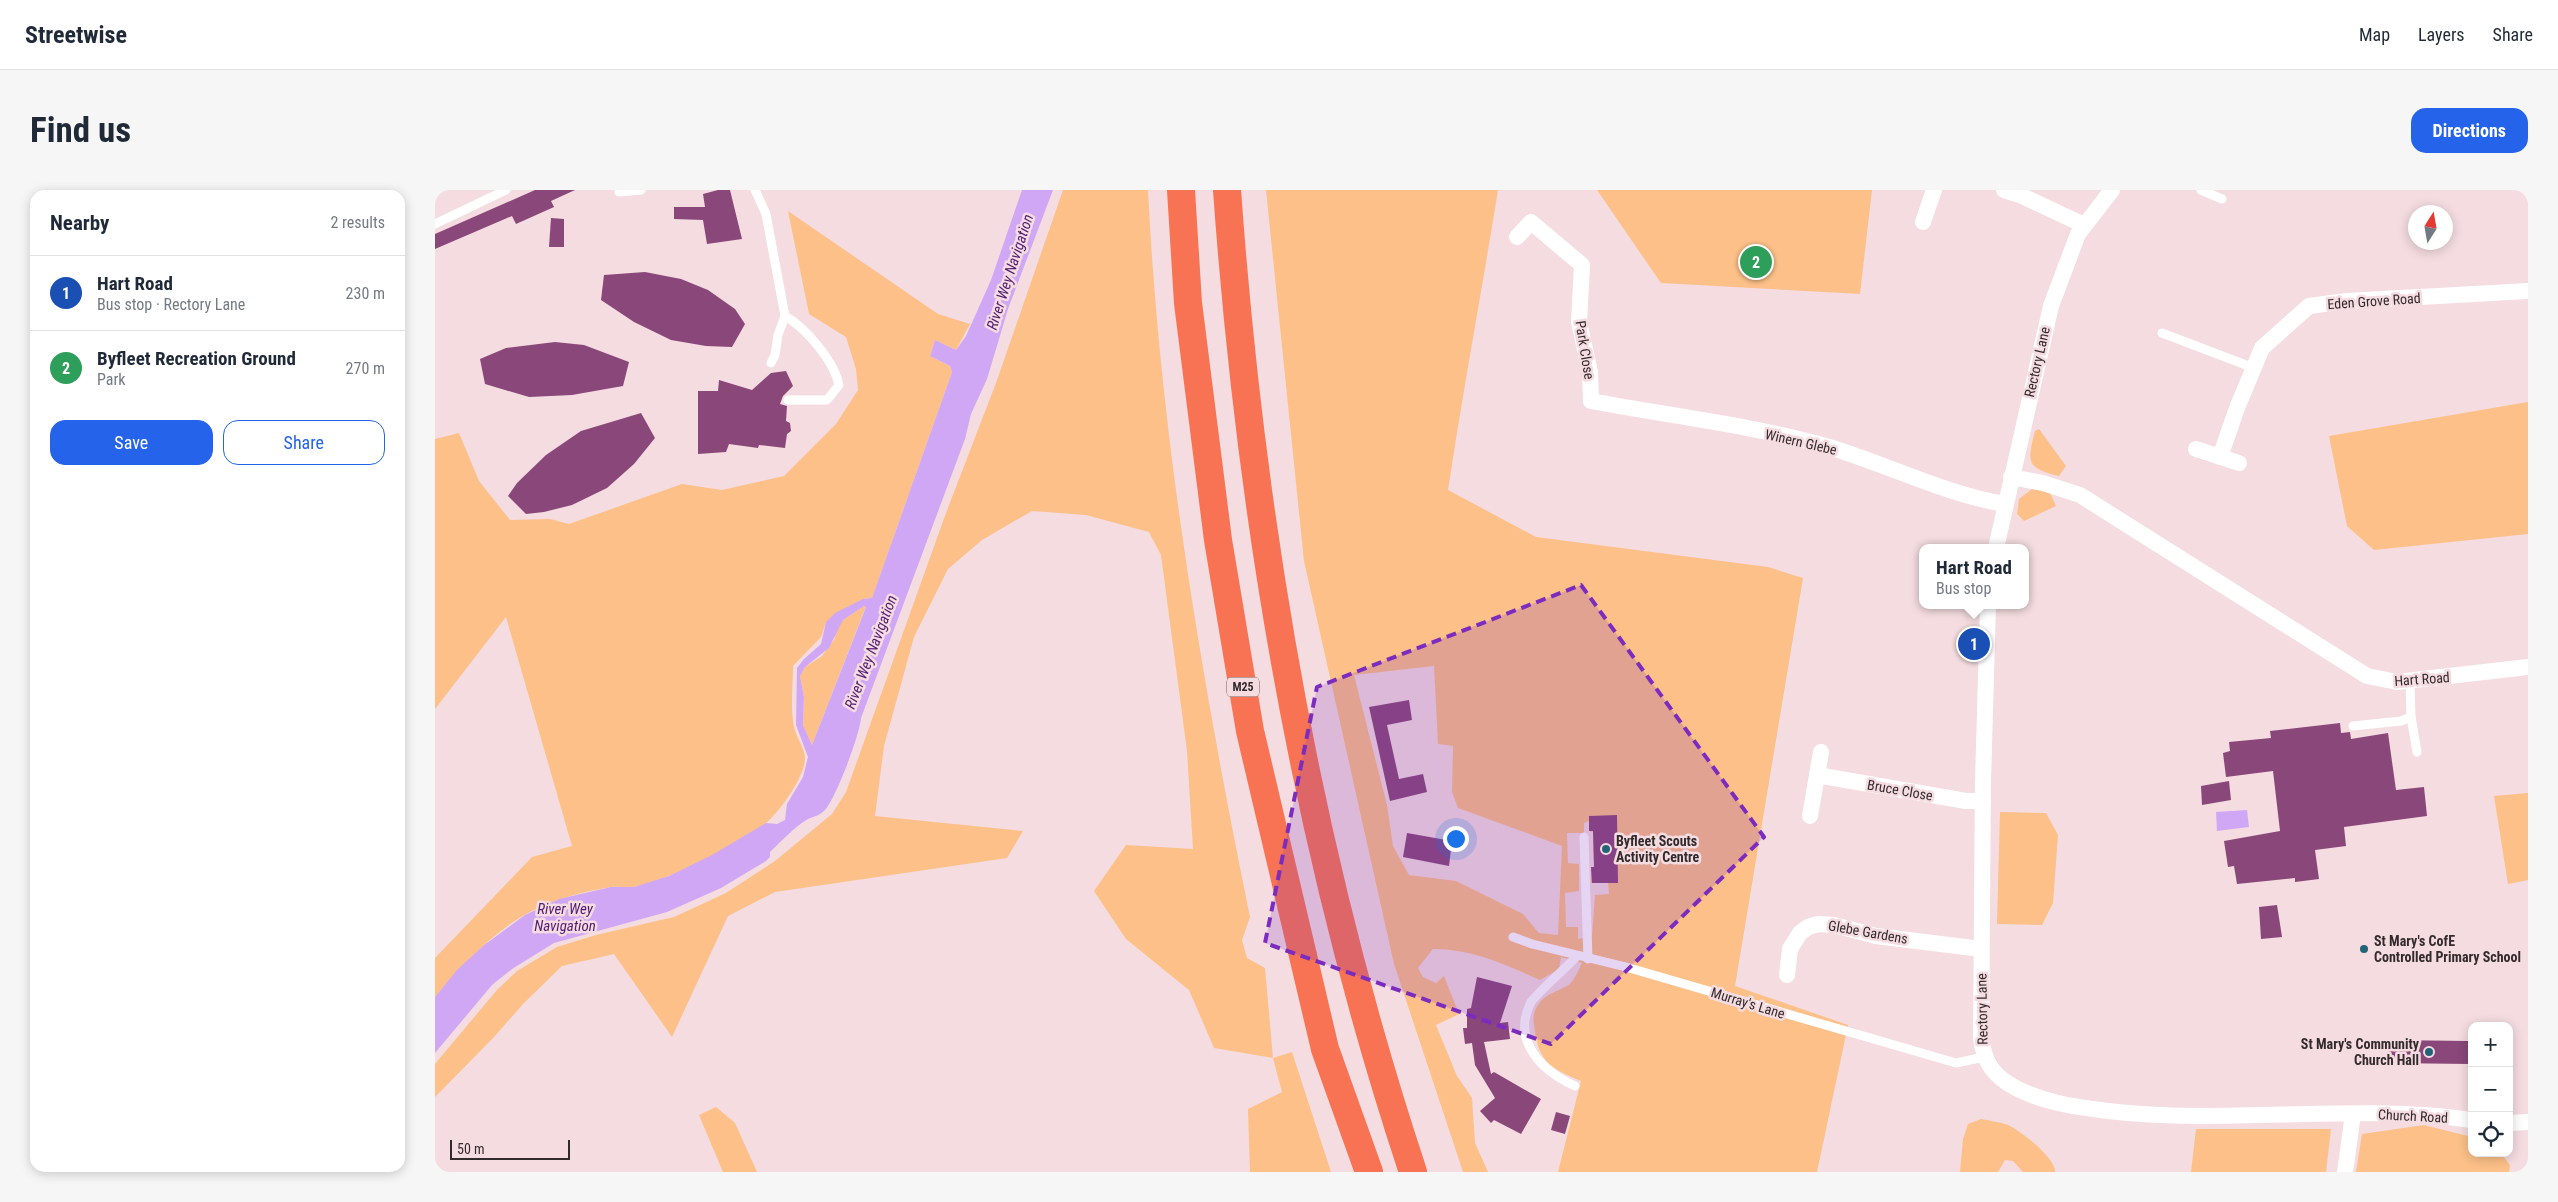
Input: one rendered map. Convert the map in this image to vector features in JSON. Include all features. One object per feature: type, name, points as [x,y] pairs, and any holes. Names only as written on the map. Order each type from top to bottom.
[{"type":"highway","name":"M25","points":[[1181,190],[1188,303],[1218,540],[1250,732],[1325,1049],[1369,1172]]},
{"type":"highway","points":[[1227,190],[1236,309],[1262,533],[1296,727],[1341,929],[1382,1080],[1413,1172]]},
{"type":"street","points":[[1923,222],[1934,190]]},
{"type":"street","points":[[2004,190],[2020,194],[2084,226]]},
{"type":"street","name":"Rectory Lane","points":[[1997,544],[2051,306],[2063,269],[2084,226],[2112,190]]},
{"type":"street","name":"Park Close","points":[[1517,237],[1535,217],[1582,265],[1579,322],[1590,372],[1591,402]]},
{"type":"street","name":"Eden Grove Road","points":[[2220,457],[2237,408],[2262,348],[2309,306],[2347,301],[2528,290]]},
{"type":"street","name":"Winern Glebe","points":[[1591,402],[1763,432],[1827,447],[1889,466],[1955,491],[2005,504]]},
{"type":"street","points":[[2196,449],[2239,463]]},
{"type":"street","name":"Hart Road","points":[[2011,477],[2043,483],[2080,495],[2367,676],[2397,682],[2528,667]]},
{"type":"street","name":"Rectory Lane","points":[[1988,609],[1981,949],[1981,1038],[1984,1057],[1999,1077],[2011,1085],[2054,1102],[2093,1109],[2144,1115],[2201,1117],[2353,1114]]},
{"type":"street","points":[[1810,816],[1821,752]]},
{"type":"street","name":"Bruce Close","points":[[1817,775],[1966,801],[1983,801]]},
{"type":"street","name":"Glebe Gardens","points":[[1787,975],[1791,949],[1800,933],[1808,927],[1818,924],[1834,924],[1876,936],[1981,949]]},
{"type":"street","points":[[2345,1172],[2353,1114]]},
{"type":"street","name":"Church Road","points":[[2353,1114],[2436,1115],[2468,1119]]},
{"type":"street","points":[[2513,1123],[2528,1122]]},
{"type":"lane","points":[[435,224],[506,190]]},
{"type":"lane","points":[[619,192],[641,190]]},
{"type":"lane","points":[[755,190],[766,214],[785,316],[778,335],[775,355],[771,363]]},
{"type":"lane","points":[[2201,190],[2222,199]]},
{"type":"lane","points":[[785,316],[799,324],[836,371],[839,385],[827,400],[788,400]]},
{"type":"lane","points":[[2162,333],[2254,368]]},
{"type":"lane","points":[[2410,681],[2411,717],[2417,752]]},
{"type":"lane","points":[[2353,726],[2401,721],[2411,717]]},
{"type":"lane","points":[[1583,837],[1588,959]]},
{"type":"lane","name":"Murray's Lane","points":[[1513,937],[1588,959],[1645,972],[1956,1064],[1984,1057]]},
{"type":"lane","points":[[1575,1086],[1555,1077],[1537,1061],[1528,1044],[1524,1024],[1531,1001],[1577,956]]},
{"type":"highlighted area","points":[[1581,585],[1764,837],[1551,1044],[1265,943],[1317,687]]},
{"type":"shaded area","points":[[1063,190],[1148,190],[1162,373],[1185,555],[1215,737],[1250,917],[1242,940],[1247,958],[1265,968],[1273,1058],[1214,1048],[1189,990],[1126,939],[1094,891],[1126,845],[1193,849],[1187,751],[1161,555],[1149,532],[1086,515],[1032,511],[982,540],[948,569],[914,637],[884,746],[875,816],[1023,831],[1007,858],[775,892],[728,916],[672,1037],[614,954],[562,966],[524,1003],[494,1037],[435,1097],[435,1064],[497,990],[517,971],[557,947],[596,935],[674,917],[726,893],[775,861],[832,814],[846,792],[946,513],[996,383]]},
{"type":"shaded area","points":[[1266,190],[1498,190],[1448,490],[1536,537],[1768,567],[1803,578],[1735,986],[1848,1025],[1817,1172],[1558,1172],[1581,1081],[1563,1073],[1549,1064],[1544,1058],[1537,1042],[1533,1017],[1541,1001],[1572,982],[1582,963],[1561,957],[1559,969],[1540,980],[1501,963],[1475,955],[1433,949],[1418,968],[1423,977],[1436,983],[1444,976],[1459,1014],[1436,1025],[1457,1076],[1472,1098],[1475,1143],[1488,1172],[1463,1172],[1394,964],[1304,561]],"holes":[[[1434,666],[1438,744],[1453,746],[1452,792],[1458,808],[1562,846],[1558,935],[1539,933],[1523,914],[1456,881],[1409,875],[1393,846],[1387,805],[1354,675]],[[1589,821],[1589,831],[1593,832],[1594,867],[1591,867],[1591,883],[1608,883],[1609,894],[1595,895],[1592,936],[1578,939],[1578,927],[1566,927],[1565,893],[1579,891],[1579,864],[1568,863],[1567,833],[1584,833],[1584,823]]]},
{"type":"shaded area","points":[[1597,190],[1872,190],[1860,294],[1661,283]]},
{"type":"shaded area","points":[[788,211],[938,314],[970,324],[956,350],[935,340],[930,356],[950,366],[952,372],[872,598],[863,599],[826,622],[821,637],[793,666],[793,720],[795,731],[804,751],[804,767],[790,794],[772,818],[739,841],[702,861],[647,884],[592,891],[564,898],[538,908],[495,935],[469,959],[435,997],[435,958],[532,857],[572,846],[506,617],[435,709],[435,439],[459,433],[479,481],[510,520],[550,519],[569,524],[682,484],[722,490],[784,476],[836,424],[858,390],[856,369],[846,337],[809,314]]},
{"type":"shaded area","points":[[2528,402],[2528,534],[2374,550],[2347,526],[2329,436]]},
{"type":"shaded area","points":[[2039,429],[2066,466],[2059,476],[2040,470],[2032,462],[2030,457],[2032,442],[2035,431]]},
{"type":"shaded area","points":[[2032,489],[2050,493],[2056,506],[2024,521],[2017,514],[2019,499]]},
{"type":"shaded area","points":[[866,606],[812,745],[803,725],[804,697],[800,676],[805,667],[822,656],[834,640],[838,627],[843,620]]},
{"type":"shaded area","points":[[2528,793],[2528,880],[2508,884],[2494,796]]},
{"type":"shaded area","points":[[2000,812],[2046,813],[2058,835],[2053,903],[2042,925],[1997,924]]},
{"type":"shaded area","points":[[1292,1052],[1331,1172],[1250,1172],[1248,1109],[1282,1092],[1273,1058]]},
{"type":"shaded area","points":[[716,1107],[735,1123],[757,1172],[723,1172],[699,1115]]},
{"type":"shaded area","points":[[1981,1119],[2008,1125],[2021,1133],[2044,1153],[2054,1166],[2055,1172],[2023,1172],[2013,1161],[2005,1160],[1998,1172],[1960,1172],[1963,1139],[1968,1124]]},
{"type":"shaded area","points":[[2424,1125],[2468,1136],[2468,1157],[2504,1157],[2510,1165],[2509,1172],[2356,1172],[2362,1134]]},
{"type":"shaded area","points":[[2196,1129],[2331,1129],[2326,1172],[2191,1172]]},
{"type":"water","name":"River Wey Navigation","points":[[1022,190],[1053,190],[1008,309],[987,379],[971,414],[965,439],[861,718],[847,766],[825,810],[793,830],[770,852],[770,857],[766,861],[721,888],[667,912],[554,943],[512,969],[492,985],[435,1053],[435,997],[457,970],[483,946],[525,915],[559,899],[611,887],[634,887],[669,876],[712,855],[766,823],[777,824],[785,820],[787,804],[803,777],[808,757],[796,725],[797,668],[821,644],[826,622],[835,613],[863,599],[872,598],[952,372],[950,366],[930,356],[935,340],[956,350],[966,336],[991,280]],"holes":[[[864,606],[866,607],[812,745],[803,725],[804,697],[800,676],[805,667],[829,648],[843,620]]]},
{"type":"water","points":[[2247,810],[2249,827],[2217,831],[2216,812]]},
{"type":"building","points":[[535,190],[575,190],[551,201],[554,207],[516,224],[512,216],[435,249],[435,234]]},
{"type":"building","points":[[718,190],[730,190],[742,239],[707,244],[703,220],[674,219],[674,207],[705,207],[703,194]]},
{"type":"building","points":[[551,218],[564,219],[564,247],[549,247]]},
{"type":"building","points":[[645,272],[681,279],[708,290],[735,309],[745,324],[732,347],[706,346],[671,340],[634,322],[601,300],[604,275]]},
{"type":"building","points":[[555,342],[584,345],[629,362],[623,386],[572,395],[529,397],[485,384],[480,359],[506,348]]},
{"type":"building","points":[[786,371],[793,386],[783,396],[780,404],[787,406],[786,421],[790,423],[791,431],[787,434],[785,448],[759,445],[758,448],[729,444],[726,452],[698,454],[698,391],[718,391],[719,380],[752,390],[771,373]]},
{"type":"building","points":[[641,413],[655,438],[634,464],[607,488],[572,505],[526,514],[508,496],[517,483],[546,455],[581,431]]},
{"type":"building","points":[[1409,700],[1412,720],[1387,725],[1399,779],[1423,774],[1427,792],[1390,801],[1369,707]]},
{"type":"building","points":[[2340,723],[2341,733],[2350,732],[2351,739],[2388,733],[2396,790],[2424,787],[2427,816],[2344,827],[2346,846],[2315,850],[2319,879],[2295,882],[2295,878],[2237,884],[2234,866],[2228,867],[2224,841],[2280,831],[2273,771],[2226,777],[2223,753],[2230,751],[2229,742],[2271,738],[2270,731]]},
{"type":"building","points":[[2229,781],[2231,800],[2202,805],[2201,786]]},
{"type":"building","name":"Byfleet Scouts Activity Centre","points":[[1617,815],[1618,883],[1592,883],[1591,867],[1594,867],[1593,831],[1589,831],[1589,816]]},
{"type":"building","points":[[1407,833],[1452,841],[1449,866],[1403,857]]},
{"type":"building","points":[[2277,905],[2282,937],[2261,939],[2259,907]]},
{"type":"building","points":[[1477,977],[1512,986],[1500,1023],[1508,1022],[1510,1039],[1484,1042],[1491,1074],[1494,1072],[1541,1099],[1521,1134],[1494,1120],[1491,1123],[1480,1111],[1495,1098],[1475,1065],[1472,1043],[1465,1044],[1463,1028],[1467,1028],[1467,1009],[1471,1008]]},
{"type":"building","name":"St Mary's Community Church Hall","points":[[2389,1040],[2468,1041],[2468,1064],[2389,1063]]},
{"type":"building","points":[[1556,1112],[1570,1116],[1565,1134],[1551,1130]]},
{"type":"place","name":"Byfleet Recreation Ground","points":[[1756,262]]},
{"type":"place","name":"Hart Road","points":[[1974,644]]},
{"type":"place","name":"Byfleet Scouts Activity Centre","points":[[1606,849]]},
{"type":"place","name":"St Mary's CofE Controlled Primary School","points":[[2364,949]]},
{"type":"place","name":"St Mary's Community Church Hall","points":[[2429,1052]]}]
